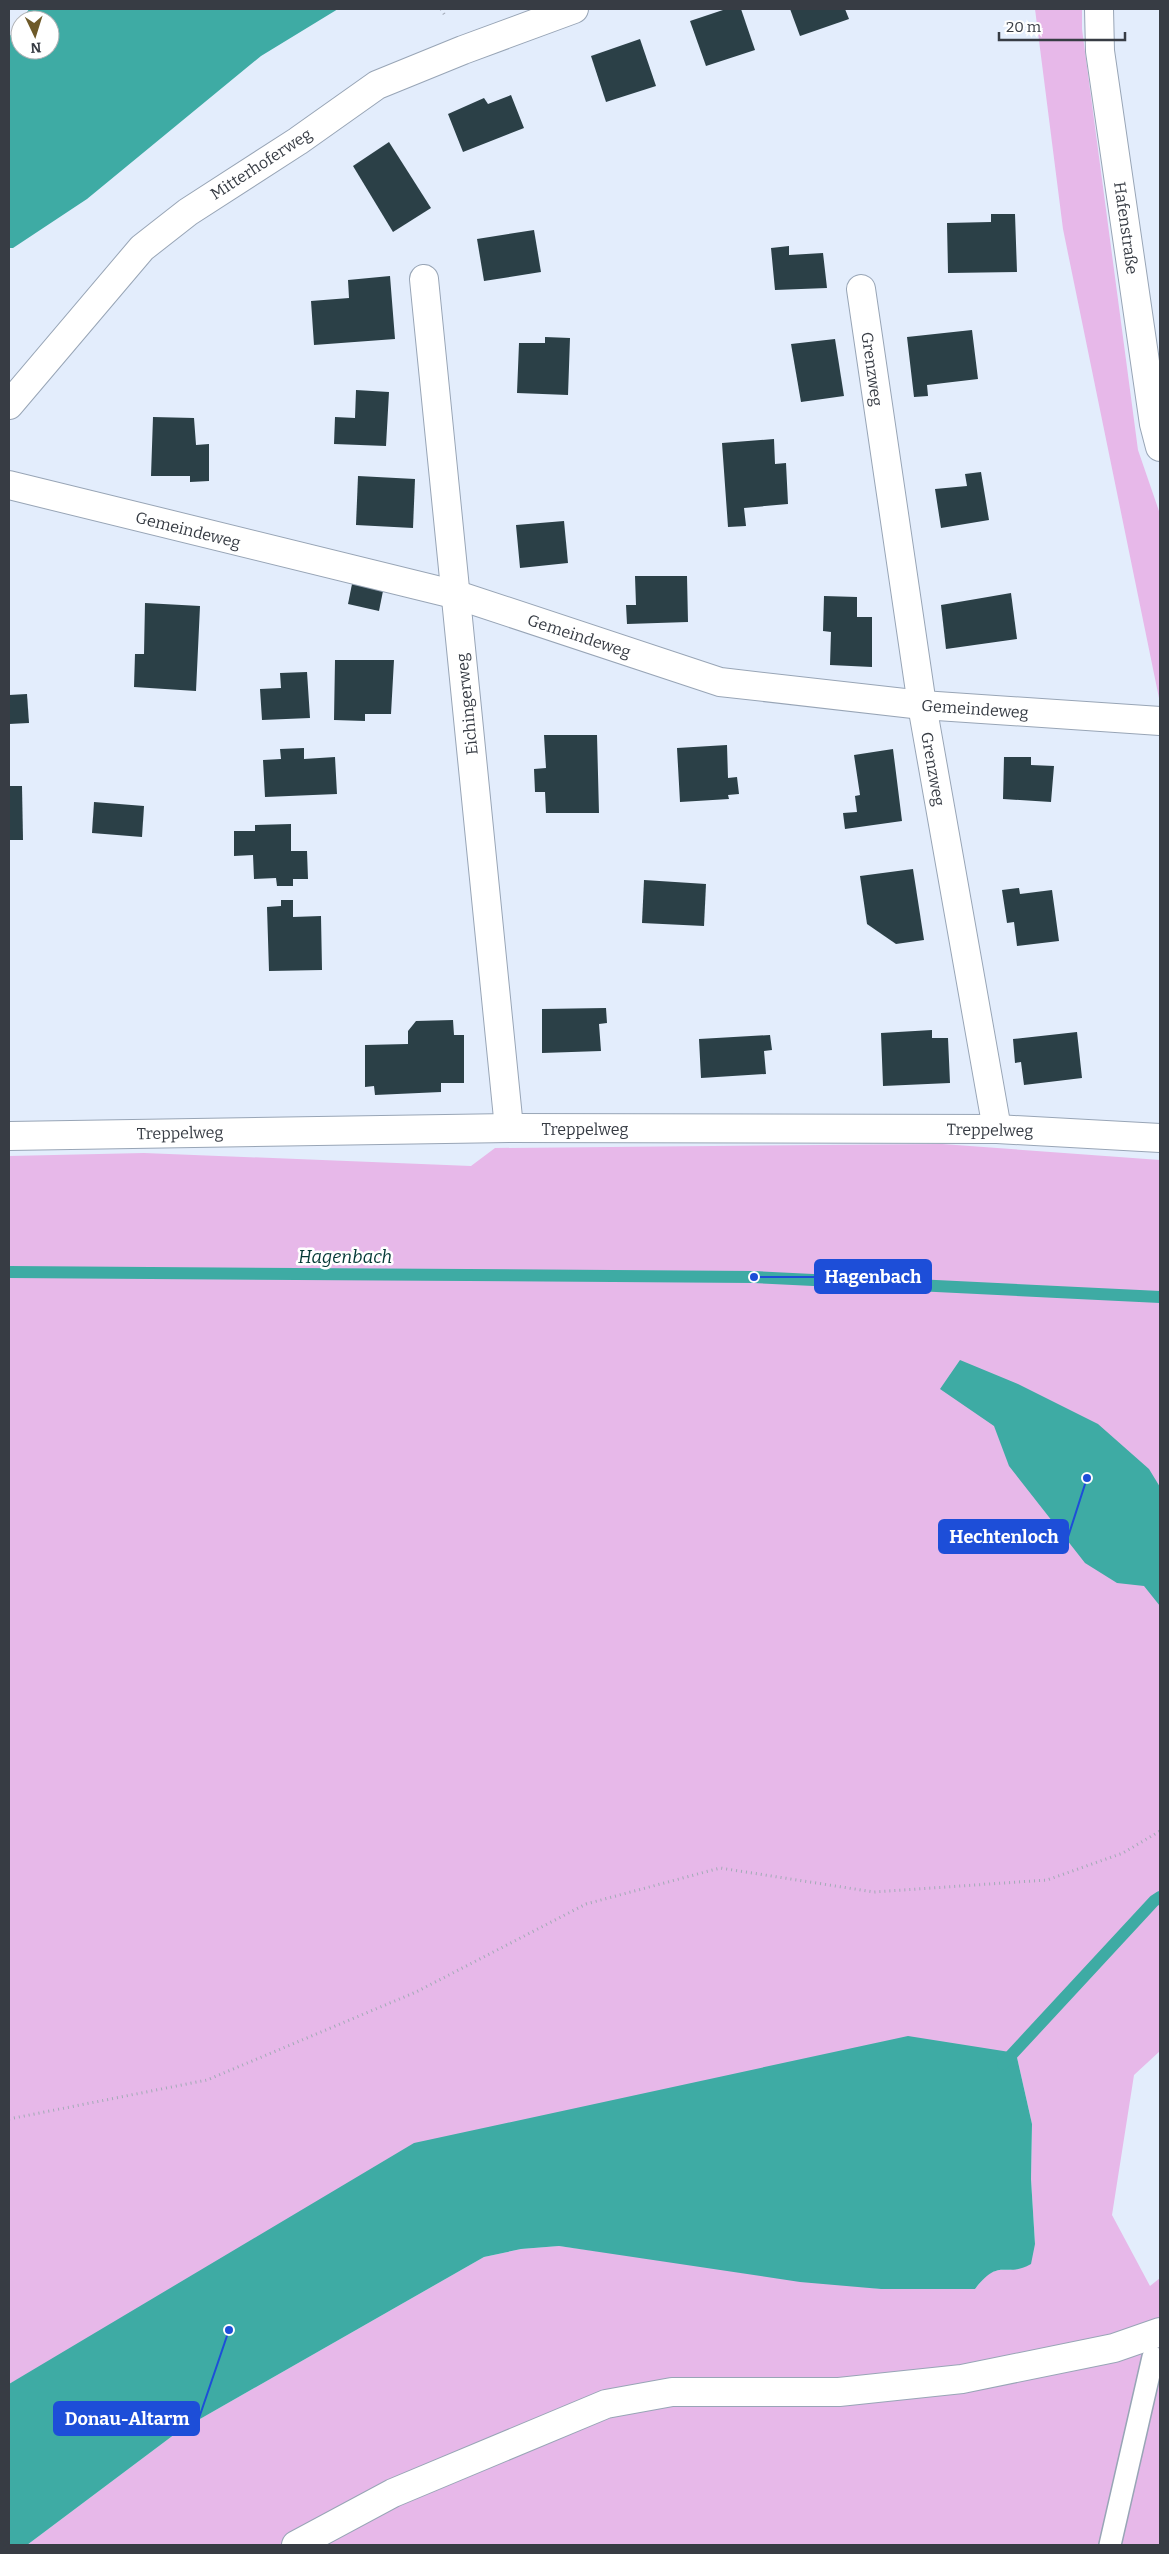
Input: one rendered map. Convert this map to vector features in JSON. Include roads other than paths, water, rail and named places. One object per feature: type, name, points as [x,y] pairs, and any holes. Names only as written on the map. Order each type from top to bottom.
[{"type":"street","name":"Mitterhoferweg","points":[[9,405],[142,248],[188,212],[298,141],[377,85],[463,50],[574,9]]},
{"type":"street","name":"Hafenstraße","points":[[1099,9],[1100,51],[1154,424],[1160,447]]},
{"type":"street","name":"Eichingerweg","points":[[424,279],[509,1128]]},
{"type":"street","name":"Grenzweg","points":[[860,289],[922,706],[997,1129]]},
{"type":"street","name":"Gemeindeweg","points":[[9,485],[457,595],[720,682],[922,706],[1160,721]]},
{"type":"street","name":"Treppelweg","points":[[9,1136],[509,1128],[997,1129],[1160,1138]]},
{"type":"street","points":[[296,2545],[393,2493],[606,2404],[672,2392],[840,2392],[962,2379],[1114,2348],[1158,2342]]},
{"type":"lane","points":[[1110,2545],[1158,2342]]},
{"type":"waterway","name":"Hagenbach","points":[[9,1272],[754,1277],[1160,1297]]},
{"type":"waterway","points":[[1003,2064],[1154,1901],[1160,1897]]},
{"type":"place","name":"Hagenbach","points":[[754,1277]]},
{"type":"place","name":"Hechtenloch","points":[[1087,1478]]},
{"type":"place","name":"Donau-Altarm","points":[[229,2330]]}]
